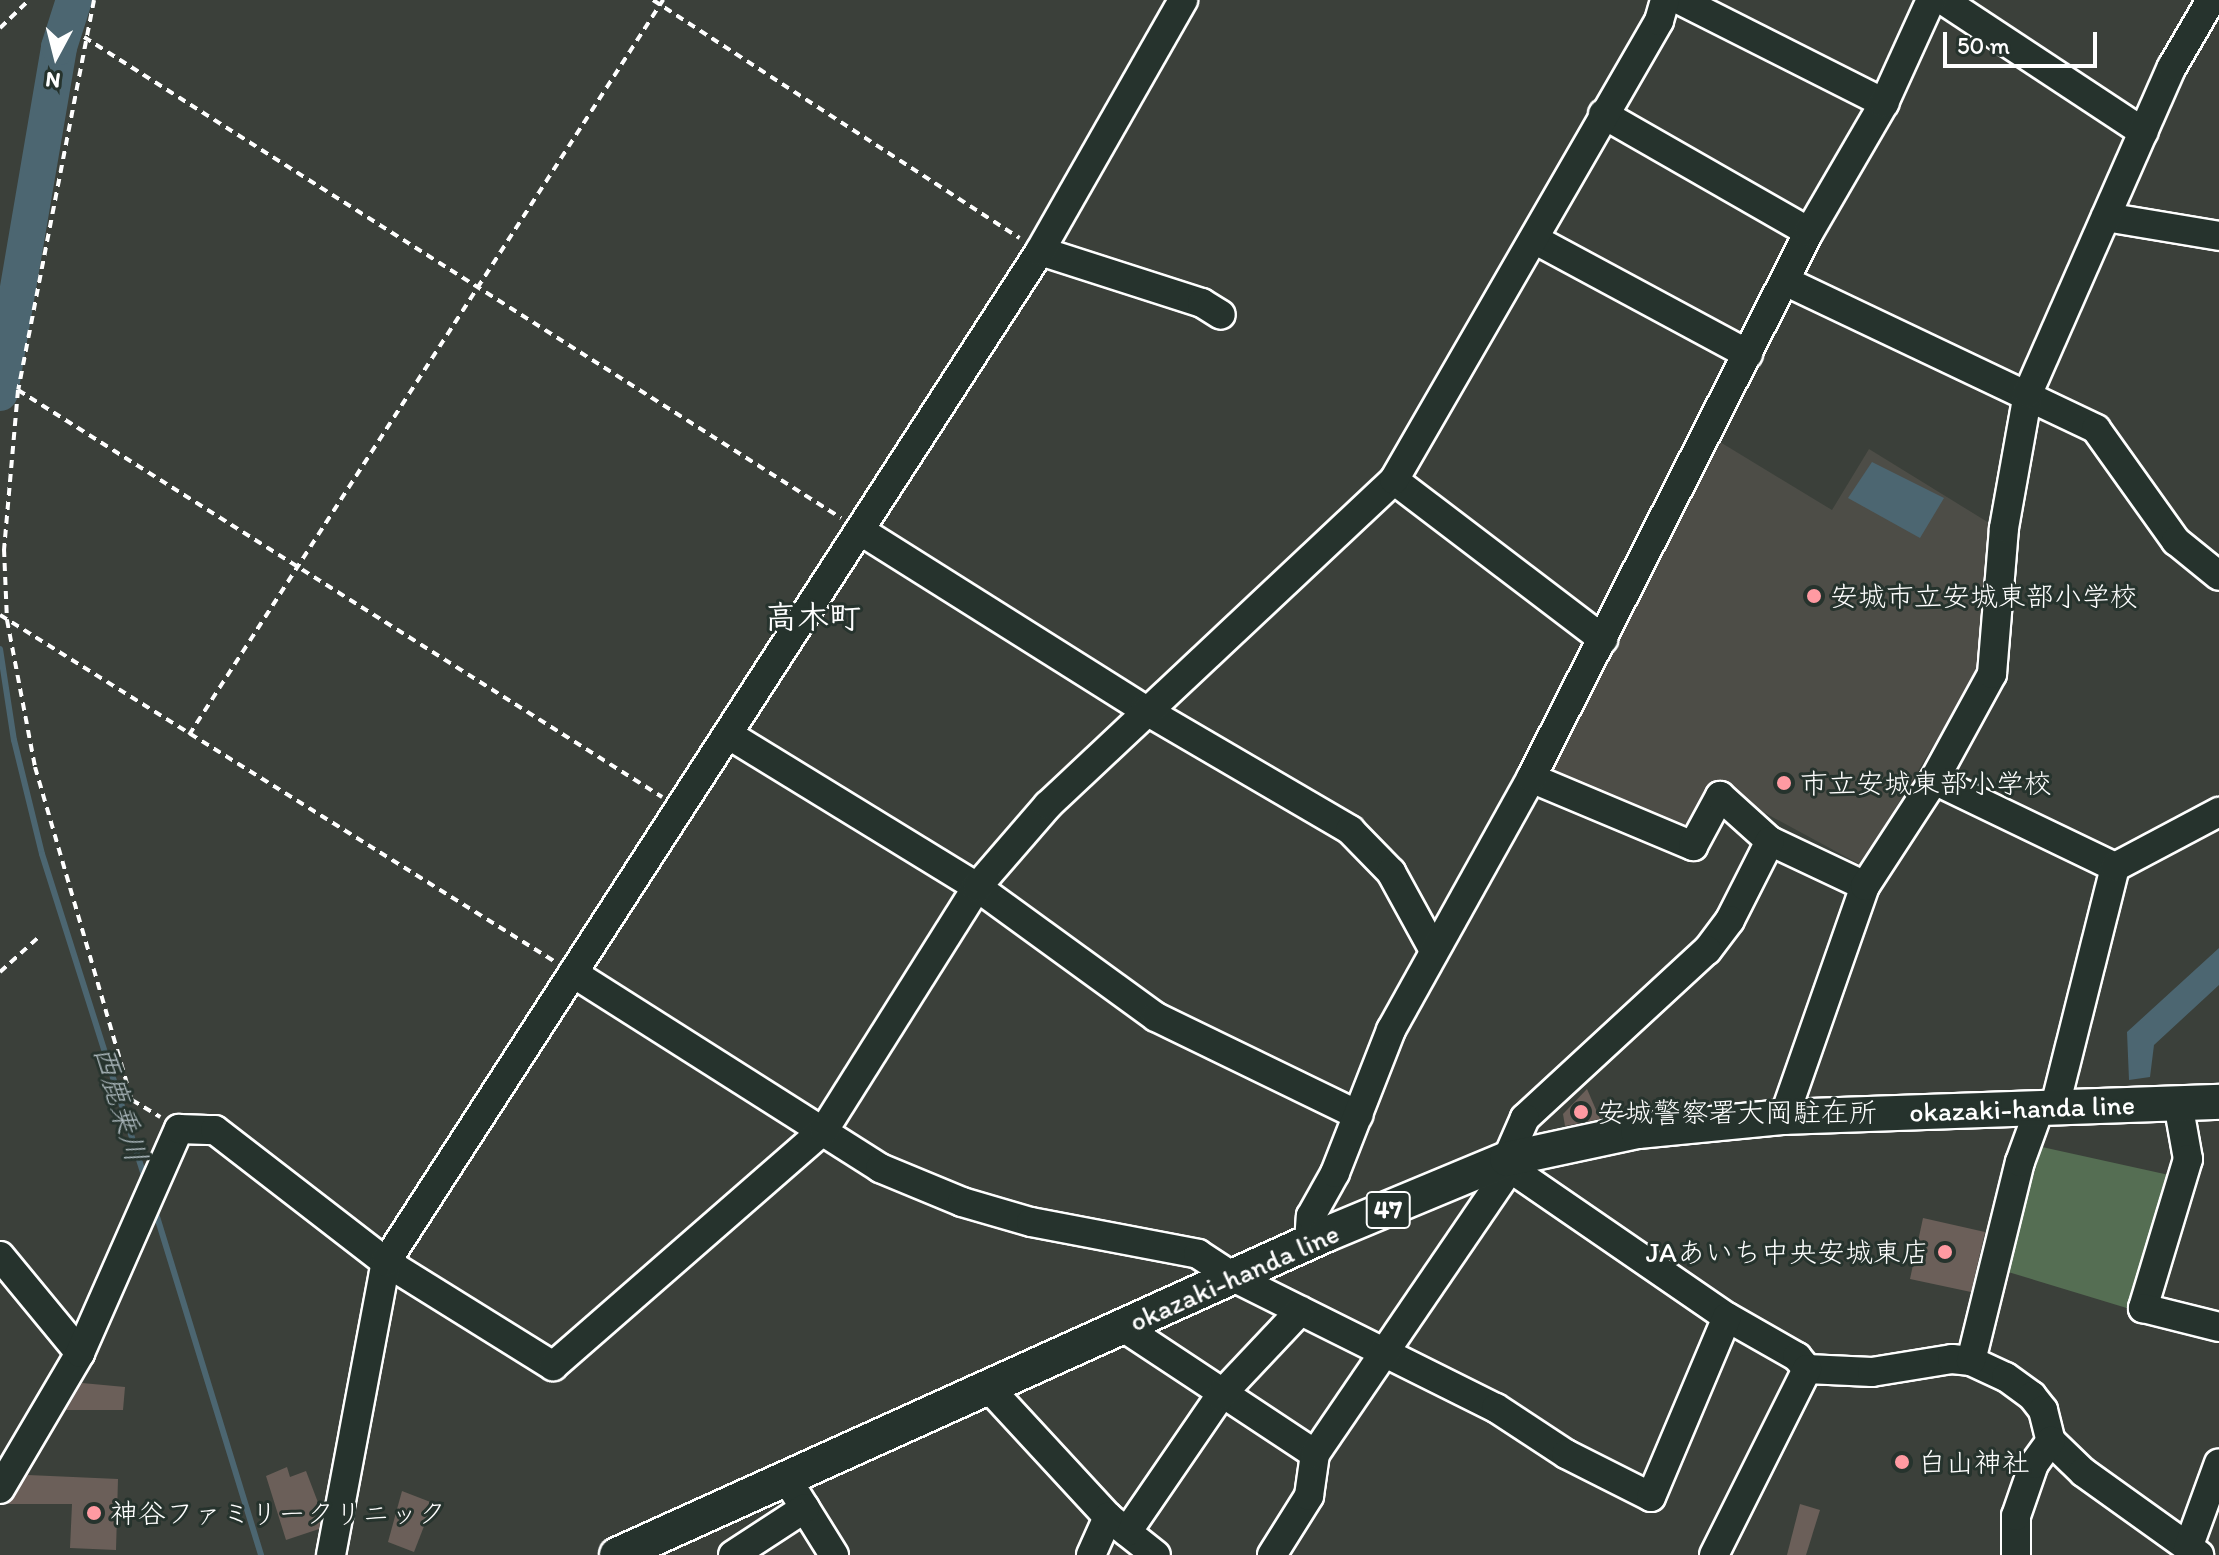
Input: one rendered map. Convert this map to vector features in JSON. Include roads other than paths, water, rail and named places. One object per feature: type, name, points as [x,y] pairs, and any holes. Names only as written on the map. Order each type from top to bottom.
[{"type":"main road","name":"okazaki-handa line","points":[[617,1555],[796,1494],[989,1388],[1309,1242],[1509,1163],[1638,1131],[1784,1117],[2219,1102]]},
{"type":"street","points":[[331,1555],[386,1262],[1040,251],[1183,0]]},
{"type":"street","points":[[0,1489],[80,1353],[179,1129],[215,1130],[386,1262],[553,1366],[824,1130],[977,887],[1048,805],[1145,710],[1394,480],[1659,21],[1665,0]]},
{"type":"street","points":[[1680,0],[1884,103]]},
{"type":"street","points":[[1309,1242],[1311,1216],[1358,1115],[1391,1030],[1432,947],[1531,778],[1809,232],[1884,103],[1931,0]]},
{"type":"street","points":[[1943,0],[2143,132]]},
{"type":"street","points":[[1784,1117],[1865,886],[1934,780],[1992,674],[2004,528],[2028,393],[2172,67],[2211,0]]},
{"type":"street","points":[[1603,114],[1809,232]]},
{"type":"street","points":[[2106,217],[2219,236]]},
{"type":"street","points":[[1534,239],[1748,354]]},
{"type":"street","points":[[1040,251],[1202,303],[1221,315]]},
{"type":"street","points":[[1785,281],[2028,393],[2096,429],[2176,541],[2219,576]]},
{"type":"street","points":[[1394,480],[1603,639]]},
{"type":"street","points":[[861,531],[1145,710],[1350,830],[1391,872],[1432,947]]},
{"type":"street","points":[[729,735],[977,887],[1156,1017],[1358,1115]]},
{"type":"street","points":[[1531,778],[1693,846],[1720,796],[1770,841],[1865,886]]},
{"type":"street","points":[[1934,780],[2115,867]]},
{"type":"street","points":[[1971,1361],[2020,1162],[2048,1107],[2115,867],[2219,812]]},
{"type":"street","points":[[1272,1555],[1309,1496],[1315,1454],[1384,1355],[1509,1163],[1525,1118],[1707,950],[1730,920],[1770,841]]},
{"type":"street","points":[[573,973],[880,1168],[962,1202],[1031,1222],[1198,1254],[1233,1277],[1384,1355],[1496,1408],[1566,1454],[1651,1497],[1727,1317]]},
{"type":"street","points":[[2178,1103],[2188,1159],[2143,1308],[2219,1327]]},
{"type":"street","points":[[1509,1163],[1727,1317],[1797,1357],[1807,1369],[1872,1372],[1971,1361],[2032,1396],[2043,1410],[2051,1441],[2083,1472],[2193,1551],[2219,1463]]},
{"type":"street","points":[[0,1256],[80,1353]]},
{"type":"street","points":[[1091,1555],[1220,1396],[1300,1311]]},
{"type":"street","points":[[1123,1327],[1220,1396],[1315,1454]]},
{"type":"street","points":[[1714,1555],[1807,1369]]},
{"type":"street","points":[[989,1388],[1118,1524],[1156,1555]]},
{"type":"street","points":[[2016,1555],[2016,1516],[2034,1464],[2051,1441]]},
{"type":"street","points":[[733,1555],[796,1494],[834,1555]]},
{"type":"water","points":[[1872,462],[1944,498],[1920,538],[1848,498]]},
{"type":"water","points":[[2219,948],[2219,985],[2154,1045],[2150,1077],[2129,1080],[2127,1032]]},
{"type":"waterway","name":"西鹿乗川","points":[[0,393],[59,47],[74,0]]},
{"type":"waterway","name":"西鹿乗川","points":[[0,649],[14,740],[42,854],[146,1181]]},
{"type":"waterway","name":"西鹿乗川","points":[[154,1207],[261,1555]]},
{"type":"place","name":"安城市立安城東部小学校","points":[[1814,596]]},
{"type":"place","name":"市立安城東部小学校","points":[[1784,783]]},
{"type":"place","name":"安城警察署大岡駐在所","points":[[1581,1112]]},
{"type":"place","name":"JAあいち中央安城東店","points":[[1945,1252]]},
{"type":"place","name":"白山神社","points":[[1902,1462]]},
{"type":"place","name":"神谷ファミリークリニック","points":[[94,1513]]},
{"type":"district","name":"高木町","points":[[813,617]]}]
